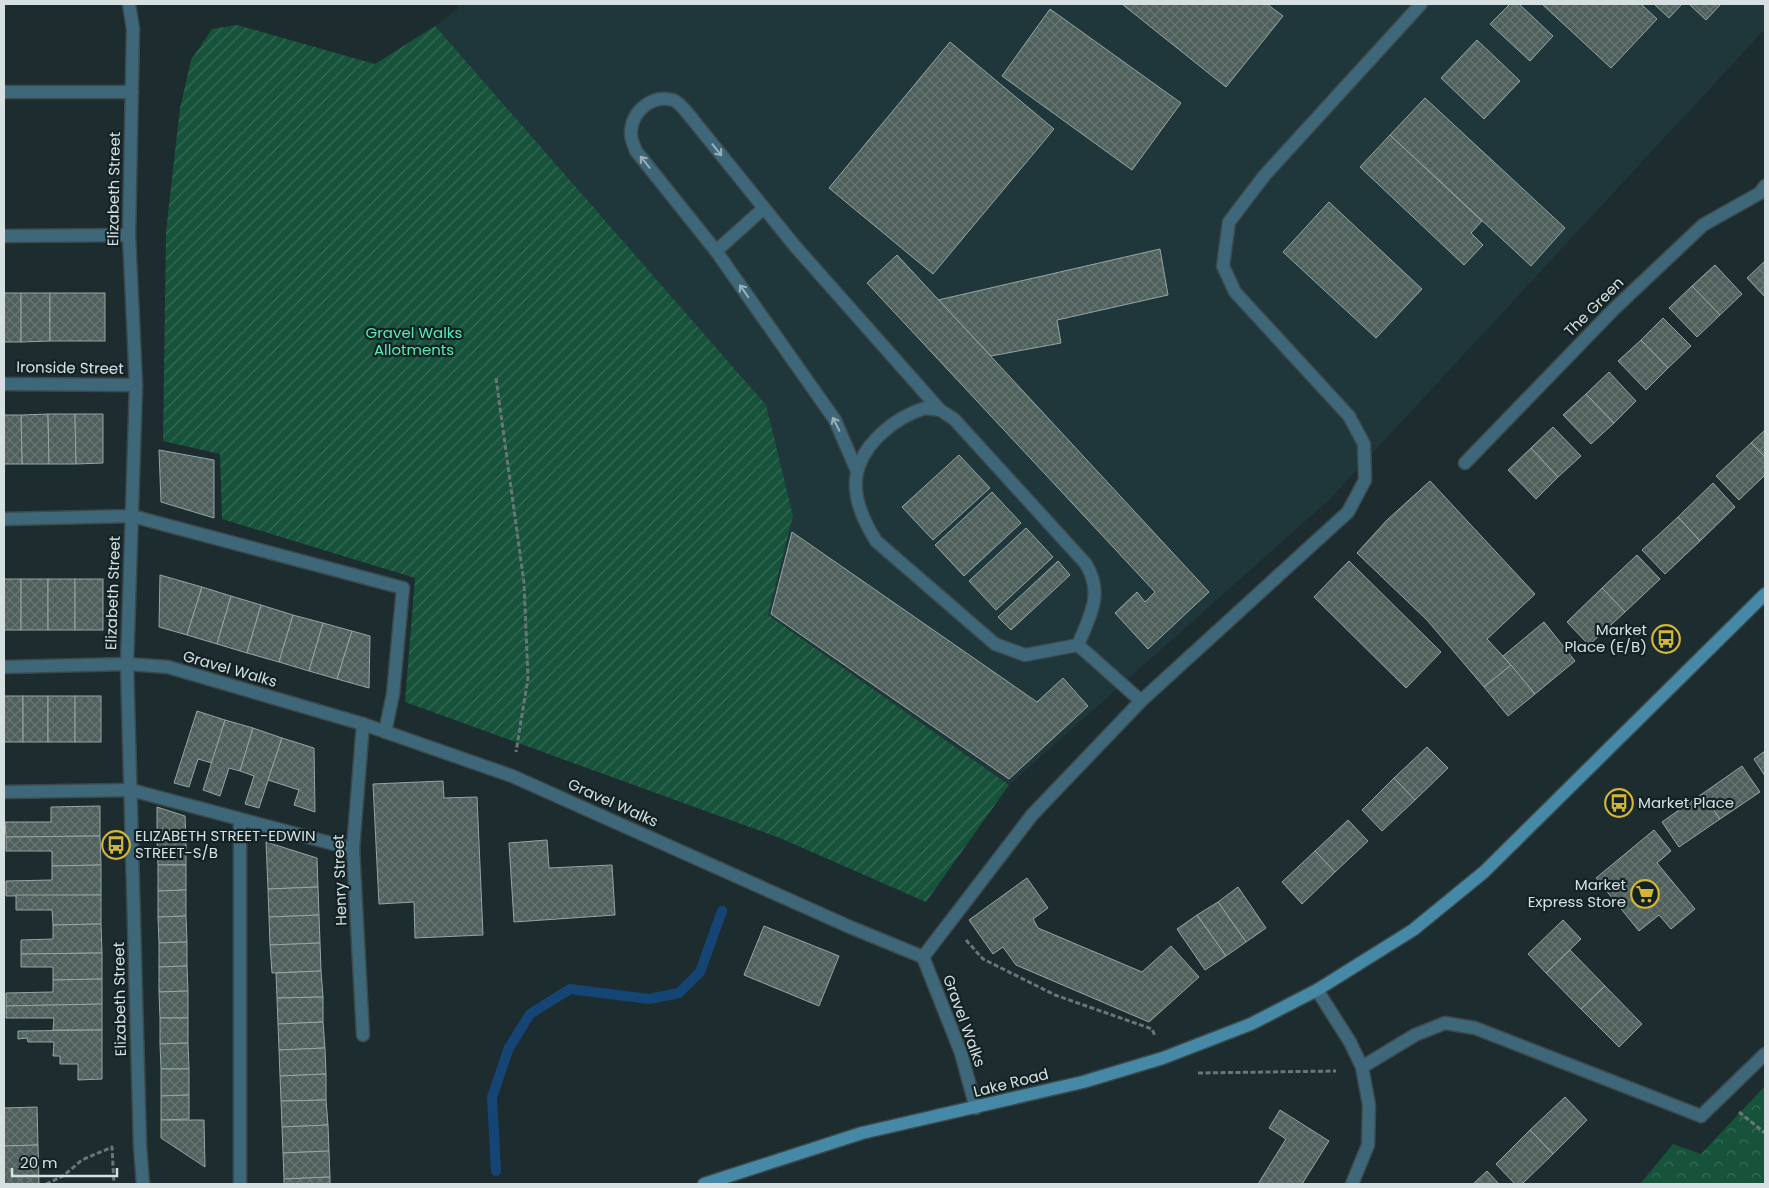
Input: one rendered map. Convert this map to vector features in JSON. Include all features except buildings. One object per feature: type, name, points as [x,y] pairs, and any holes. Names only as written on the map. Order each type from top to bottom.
[{"type":"main road","points":[[1317,990],[1413,930],[1484,872],[1765,594]]},
{"type":"main road","name":"Lake Road","points":[[704,1184],[862,1133],[1083,1082],[1164,1058],[1251,1024],[1317,990]]},
{"type":"street","name":"Elizabeth Street","points":[[130,4],[132,92],[129,235],[136,385],[127,664],[140,1146],[143,1184]]},
{"type":"street","points":[[923,957],[1032,815],[1141,701],[1348,512],[1365,480],[1364,444],[1349,416],[1235,292],[1223,266],[1229,222],[1252,191],[1421,4]]},
{"type":"street","points":[[4,92],[132,92]]},
{"type":"street","points":[[658,99],[674,100],[685,110],[794,246],[940,410],[954,419],[1086,564],[1095,580],[1095,599],[1078,645],[1025,655],[996,644],[876,541],[862,519],[857,495],[856,469],[835,420],[716,251],[636,151],[630,134],[633,118],[643,106],[658,99]]},
{"type":"street","name":"The Green","points":[[1465,463],[1613,310],[1703,225],[1763,193]]},
{"type":"street","points":[[716,251],[764,208]]},
{"type":"street","points":[[4,236],[129,235]]},
{"type":"street","name":"Ironside Street","points":[[4,384],[136,385]]},
{"type":"street","points":[[856,469],[870,444],[910,412],[925,408],[940,410]]},
{"type":"street","points":[[4,519],[132,516],[403,588],[393,694],[385,732]]},
{"type":"street","points":[[1078,645],[1141,701]]},
{"type":"street","name":"Gravel Walks","points":[[4,667],[127,664],[168,668],[363,724],[512,776],[850,927],[923,957],[961,1053],[976,1108]]},
{"type":"street","name":"Henry Street","points":[[363,724],[353,849],[363,1035]]},
{"type":"street","points":[[4,792],[131,790],[353,849]]},
{"type":"street","points":[[240,820],[240,1183]]},
{"type":"street","points":[[1317,990],[1350,1042],[1362,1067],[1369,1105],[1368,1145],[1352,1184]]},
{"type":"street","points":[[1362,1067],[1415,1035],[1444,1023],[1475,1028],[1701,1116],[1765,1054]]},
{"type":"path","points":[[496,378],[524,583],[528,668],[512,776]]},
{"type":"path","points":[[950,922],[983,959],[1056,996],[1152,1029],[1164,1058]]},
{"type":"path","points":[[1193,1074],[1326,1073],[1362,1067]]},
{"type":"path","points":[[1721,1097],[1765,1133]]},
{"type":"path","points":[[46,1184],[63,1176],[82,1160],[112,1147],[114,1184]]},
{"type":"shaded area","points":[[457,4],[1765,4],[1765,29],[1329,500],[1009,785],[768,615],[793,516],[435,26],[459,8]]},
{"type":"green space","name":"Gravel Walks Allotments","points":[[237,25],[375,64],[435,26],[766,405],[793,516],[768,615],[1009,785],[926,902],[780,838],[405,702],[415,578],[222,519],[220,454],[163,441],[166,232],[180,108],[191,60],[212,29]]},
{"type":"green space","points":[[1765,1086],[1765,1184],[1640,1184],[1673,1144],[1701,1154]]},
{"type":"waterway","points":[[496,1171],[492,1097],[509,1048],[530,1014],[570,989],[649,999],[679,993],[700,972],[722,911]]},
{"type":"place","name":"Market Place (E/B)","points":[[1666,639]]},
{"type":"place","name":"Market Place","points":[[1619,803]]},
{"type":"place","name":"ELIZABETH STREET-EDWIN STREET-S/B","points":[[116,845]]},
{"type":"place","name":"Market Express Store","points":[[1645,894]]}]
